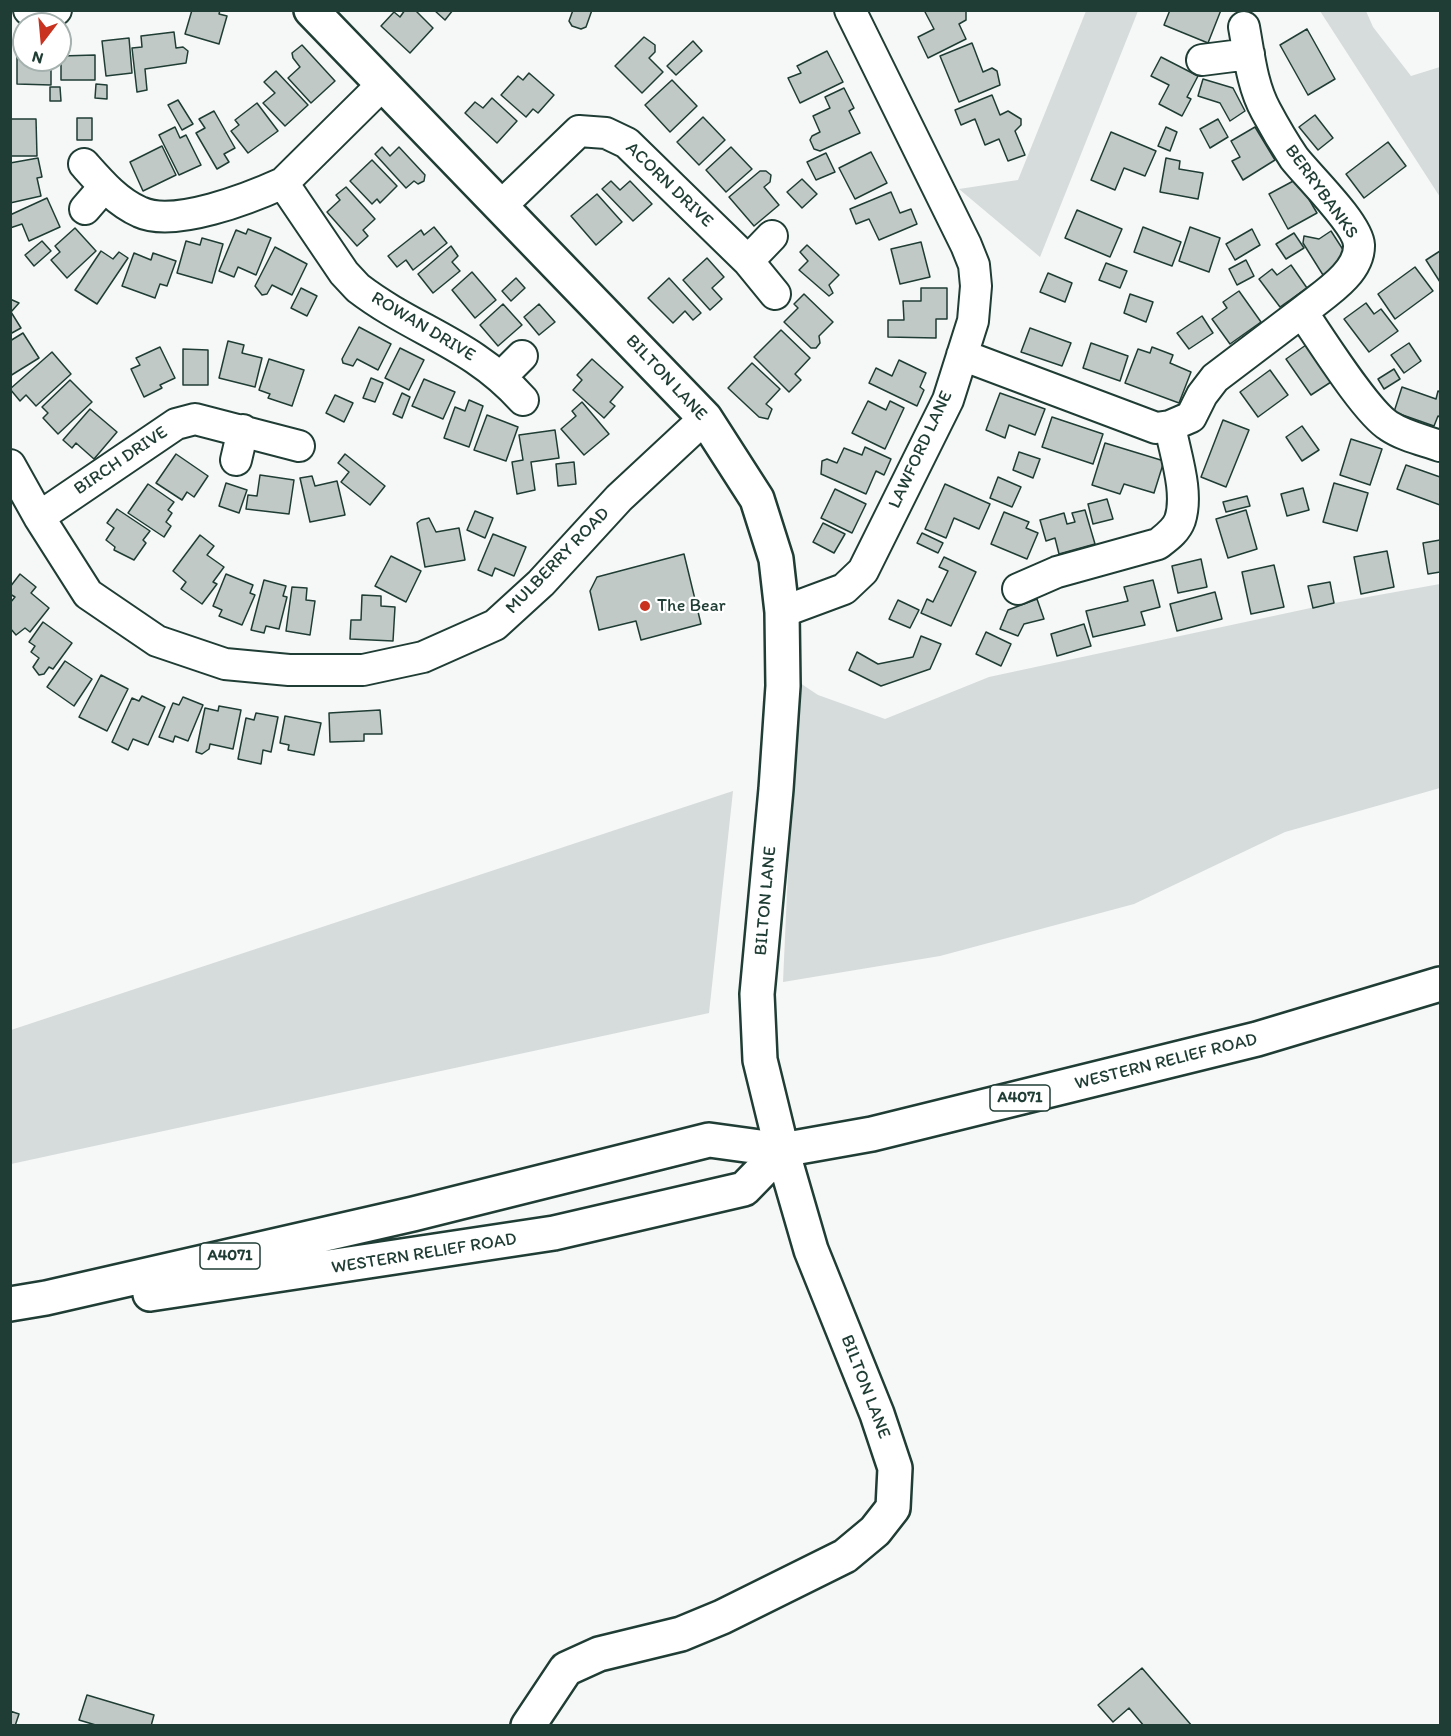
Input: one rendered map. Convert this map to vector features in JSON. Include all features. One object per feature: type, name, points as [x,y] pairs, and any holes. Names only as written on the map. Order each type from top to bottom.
[{"type":"main road","name":"BILTON LANE","points":[[311,10],[705,418],[757,499],[776,559],[782,612],[783,686],[757,994],[760,1060],[782,1150],[811,1250],[877,1414],[895,1468],[893,1508],[875,1531],[845,1556],[722,1617],[681,1634],[599,1654],[566,1669],[528,1725]]},
{"type":"main road","name":"WESTERN RELIEF ROAD","points":[[10,1304],[46,1299],[413,1214],[709,1140],[782,1150],[934,1119],[1257,1039],[1440,984]]},
{"type":"main road","name":"WESTERN RELIEF ROAD","points":[[46,1299],[132,1297],[554,1233],[744,1189],[782,1150]]},
{"type":"street","points":[[29,10],[56,10]]},
{"type":"street","name":"LAWFORD LANE","points":[[782,612],[844,589],[863,571],[948,400],[973,321],[976,286],[974,265],[850,10]]},
{"type":"street","name":"BERRYBANKS","points":[[1170,426],[1191,417],[1202,395],[1215,378],[1343,278],[1356,262],[1359,243],[1346,220],[1293,157],[1264,108],[1247,41],[1203,60]]},
{"type":"street","points":[[84,164],[95,198],[166,219],[246,199],[283,183],[383,84]]},
{"type":"street","name":"ACORN DRIVE","points":[[501,206],[579,132],[606,133],[627,143],[748,261],[775,294]]},
{"type":"street","name":"ROWAN DRIVE","points":[[283,183],[344,273],[358,288],[466,350],[512,366],[523,400]]},
{"type":"street","points":[[748,261],[772,236]]},
{"type":"street","points":[[1302,312],[1370,408],[1386,425],[1403,434],[1440,446]]},
{"type":"street","points":[[962,355],[1156,428],[1170,426],[1182,494],[1180,519],[1172,533],[1158,544],[1057,572],[1018,589]]},
{"type":"street","name":"MULBERRY ROAD","points":[[10,465],[39,517],[88,594],[157,641],[225,664],[289,670],[363,670],[423,657],[495,625],[541,583],[619,498],[705,418]]},
{"type":"street","name":"BIRCH DRIVE","points":[[39,517],[176,424],[195,419],[299,446]]},
{"type":"street","points":[[236,460],[243,430]]},
{"type":"shaded area","points":[[1086,11],[1138,11],[1040,257],[959,189],[1018,180]]},
{"type":"shaded area","points":[[1320,11],[1366,11],[1373,27],[1411,76],[1440,67],[1440,197]]},
{"type":"shaded area","points":[[1440,584],[1440,788],[1285,832],[1134,904],[940,956],[783,982],[792,781],[791,677],[818,695],[885,719],[989,677],[1334,603]]},
{"type":"shaded area","points":[[733,791],[709,1013],[11,1164],[11,1030]]},
{"type":"building","points":[[192,10],[220,10],[219,14],[227,16],[219,44],[185,34]]},
{"type":"building","points":[[405,10],[415,10],[433,28],[410,53],[381,26],[394,12],[400,17]]},
{"type":"building","points":[[434,10],[453,10],[445,20]]},
{"type":"building","points":[[573,10],[592,10],[586,27],[581,29],[572,26],[569,21]]},
{"type":"building","points":[[924,10],[966,10],[966,20],[959,24],[966,39],[928,58],[918,37],[934,29]]},
{"type":"building","points":[[1170,10],[1221,10],[1208,43],[1164,25]]},
{"type":"building","points":[[1307,29],[1335,79],[1308,95],[1280,45]]},
{"type":"building","points":[[174,32],[176,48],[183,47],[188,51],[186,63],[145,69],[147,90],[137,92],[132,48],[142,47],[141,36]]},
{"type":"building","points":[[644,37],[655,45],[655,52],[649,58],[663,72],[642,93],[615,66]]},
{"type":"building","points":[[129,38],[132,73],[106,76],[102,41]]},
{"type":"building","points":[[693,41],[702,51],[676,75],[667,66]]},
{"type":"building","points":[[972,43],[983,72],[992,68],[997,71],[1000,85],[959,102],[940,56]]},
{"type":"building","points":[[302,45],[335,81],[311,103],[288,78],[300,67],[292,53]]},
{"type":"building","points":[[827,51],[843,82],[800,103],[788,78],[801,73],[797,66]]},
{"type":"building","points":[[95,55],[95,80],[61,80],[61,72],[72,72],[72,56]]},
{"type":"building","points":[[1161,57],[1198,76],[1187,97],[1191,99],[1182,116],[1159,104],[1169,85],[1151,76]]},
{"type":"building","points":[[276,71],[308,105],[285,126],[263,103],[275,93],[264,82]]},
{"type":"building","points":[[17,72],[51,72],[51,85],[17,84]]},
{"type":"building","points":[[529,73],[554,95],[538,113],[533,109],[526,117],[501,95],[518,76],[523,80]]},
{"type":"building","points":[[1203,79],[1233,88],[1245,111],[1230,121],[1220,103],[1198,96]]},
{"type":"building","points":[[672,80],[697,106],[670,132],[645,105]]},
{"type":"building","points":[[96,84],[107,85],[107,99],[95,98]]},
{"type":"building","points":[[50,87],[60,87],[61,101],[50,101]]},
{"type":"building","points":[[844,88],[854,108],[849,111],[860,133],[820,151],[814,149],[810,140],[812,136],[820,132],[813,116],[830,108],[825,97]]},
{"type":"building","points":[[992,95],[1000,115],[1008,111],[1021,119],[1021,125],[1015,131],[1025,155],[1008,161],[999,139],[985,145],[975,119],[961,125],[955,110]]},
{"type":"building","points":[[492,98],[517,121],[497,143],[465,113],[475,102],[483,108]]},
{"type":"building","points":[[178,100],[193,124],[182,130],[168,105]]},
{"type":"building","points":[[257,103],[278,131],[248,153],[231,131],[239,125],[235,120]]},
{"type":"building","points":[[214,111],[235,148],[224,154],[229,162],[217,169],[196,133],[205,128],[199,119]]},
{"type":"building","points":[[1315,115],[1333,138],[1318,150],[1299,127]]},
{"type":"building","points":[[703,117],[725,140],[699,165],[677,142]]},
{"type":"building","points":[[77,118],[92,118],[92,140],[77,140]]},
{"type":"building","points":[[10,119],[36,119],[37,156],[10,156]]},
{"type":"building","points":[[1218,119],[1228,137],[1210,148],[1200,129]]},
{"type":"building","points":[[175,127],[180,138],[186,135],[201,165],[179,175],[159,135]]},
{"type":"building","points":[[1166,127],[1177,132],[1170,151],[1158,146]]},
{"type":"building","points":[[1255,127],[1275,160],[1243,180],[1232,161],[1240,157],[1231,141]]},
{"type":"building","points":[[1111,132],[1156,151],[1145,176],[1124,168],[1115,190],[1091,180]]},
{"type":"building","points":[[1388,142],[1406,166],[1364,198],[1346,174]]},
{"type":"building","points":[[162,146],[176,175],[143,191],[130,162]]},
{"type":"building","points":[[382,147],[390,156],[399,147],[425,175],[424,181],[418,184],[414,181],[406,188],[375,154]]},
{"type":"building","points":[[731,147],[752,169],[726,192],[706,170]]},
{"type":"building","points":[[871,152],[887,183],[855,199],[839,168]]},
{"type":"building","points":[[826,153],[835,172],[816,180],[807,162]]},
{"type":"building","points":[[38,158],[42,177],[37,178],[41,196],[10,203],[10,163]]},
{"type":"building","points":[[1166,158],[1180,161],[1179,169],[1203,173],[1198,199],[1160,192]]},
{"type":"building","points":[[372,160],[397,186],[380,203],[377,199],[372,204],[350,181]]},
{"type":"building","points":[[760,171],[766,171],[771,175],[770,182],[764,187],[779,205],[754,226],[729,197]]},
{"type":"building","points":[[802,179],[817,194],[802,208],[787,192]]},
{"type":"building","points":[[1297,179],[1317,213],[1288,229],[1269,194]]},
{"type":"building","points":[[611,181],[620,190],[630,181],[652,204],[633,221],[602,189]]},
{"type":"building","points":[[346,187],[375,219],[363,230],[368,236],[357,246],[327,212],[340,200],[336,195]]},
{"type":"building","points":[[891,192],[900,213],[911,209],[917,224],[879,240],[869,219],[856,224],[850,209]]},
{"type":"building","points":[[597,194],[622,222],[596,245],[571,216]]},
{"type":"building","points":[[47,198],[60,227],[29,241],[22,224],[10,228],[10,215]]},
{"type":"building","points":[[1077,210],[1122,229],[1110,257],[1065,238]]},
{"type":"building","points":[[434,227],[447,243],[413,270],[406,260],[397,267],[388,256],[421,230],[424,235]]},
{"type":"building","points":[[1143,227],[1181,242],[1172,266],[1134,252]]},
{"type":"building","points":[[1190,227],[1220,238],[1209,272],[1179,261]]},
{"type":"building","points":[[75,228],[96,251],[67,278],[51,260],[60,252],[55,246]]},
{"type":"building","points":[[248,229],[271,238],[256,275],[238,267],[234,277],[219,271],[236,230],[246,234]]},
{"type":"building","points":[[1252,229],[1260,245],[1235,260],[1226,244]]},
{"type":"building","points":[[1331,231],[1349,259],[1323,275],[1303,243],[1304,236],[1319,239]]},
{"type":"building","points":[[1294,233],[1304,248],[1286,259],[1276,244]]},
{"type":"building","points":[[202,238],[223,244],[212,283],[177,273],[186,241],[200,245]]},
{"type":"building","points":[[42,241],[51,251],[34,266],[25,255]]},
{"type":"building","points":[[921,242],[930,277],[900,284],[891,249]]},
{"type":"building","points":[[807,245],[839,275],[829,285],[833,293],[829,296],[799,270],[808,261],[800,252]]},
{"type":"building","points":[[451,246],[458,256],[452,262],[460,271],[433,293],[418,274]]},
{"type":"building","points":[[275,247],[307,264],[292,295],[272,285],[267,294],[262,295],[255,286]]},
{"type":"building","points":[[101,251],[113,259],[119,252],[128,258],[97,304],[75,290]]},
{"type":"building","points":[[1440,251],[1440,282],[1426,260]]},
{"type":"building","points":[[134,253],[151,260],[153,253],[176,261],[167,286],[160,284],[155,298],[122,286]]},
{"type":"building","points":[[707,258],[724,277],[712,288],[722,299],[710,310],[683,280]]},
{"type":"building","points":[[1246,260],[1254,276],[1237,285],[1229,269]]},
{"type":"building","points":[[1106,263],[1127,271],[1120,288],[1099,280]]},
{"type":"building","points":[[1291,265],[1307,288],[1280,307],[1259,279],[1272,269],[1277,275]]},
{"type":"building","points":[[1415,267],[1433,291],[1395,319],[1378,294]]},
{"type":"building","points":[[472,272],[496,300],[475,318],[452,290]]},
{"type":"building","points":[[1048,273],[1072,283],[1065,302],[1040,292]]},
{"type":"building","points":[[516,278],[525,288],[511,301],[502,291]]},
{"type":"building","points":[[669,278],[701,313],[693,320],[685,311],[673,323],[648,298]]},
{"type":"building","points":[[301,288],[317,296],[307,316],[291,308]]},
{"type":"building","points":[[921,288],[947,288],[947,319],[936,319],[936,338],[888,337],[888,320],[904,320],[903,301],[921,301]]},
{"type":"building","points":[[1239,291],[1261,322],[1230,344],[1212,319],[1227,308],[1223,302]]},
{"type":"building","points":[[804,294],[833,322],[819,336],[820,343],[816,348],[811,348],[784,322],[798,308],[794,304]]},
{"type":"building","points":[[1130,294],[1153,302],[1146,322],[1124,313]]},
{"type":"building","points":[[10,299],[19,303],[11,312],[21,328],[10,334]]},
{"type":"building","points":[[1366,303],[1374,314],[1381,309],[1398,331],[1369,352],[1344,319]]},
{"type":"building","points":[[503,304],[522,325],[498,346],[480,325]]},
{"type":"building","points":[[539,304],[555,322],[539,335],[524,317]]},
{"type":"building","points":[[1202,316],[1213,333],[1189,349],[1177,333]]},
{"type":"building","points":[[359,327],[391,344],[378,370],[357,359],[353,366],[343,363],[342,359]]},
{"type":"building","points":[[1030,328],[1071,343],[1062,366],[1021,352]]},
{"type":"building","points":[[781,330],[810,358],[795,374],[801,380],[789,392],[754,357]]},
{"type":"building","points":[[23,333],[39,358],[10,376],[10,341]]},
{"type":"building","points":[[228,341],[244,345],[242,353],[262,358],[255,387],[219,378]]},
{"type":"building","points":[[1091,343],[1128,356],[1120,381],[1083,368]]},
{"type":"building","points":[[1409,343],[1421,361],[1404,373],[1391,355]]},
{"type":"building","points":[[1306,345],[1331,382],[1311,395],[1286,359]]},
{"type":"building","points":[[160,347],[175,378],[160,385],[162,388],[144,397],[131,369],[140,365],[136,358]]},
{"type":"building","points":[[1152,347],[1173,355],[1170,363],[1191,372],[1179,403],[1125,383],[1138,349],[1150,353]]},
{"type":"building","points":[[400,348],[424,360],[409,390],[385,378]]},
{"type":"building","points":[[183,349],[208,350],[208,385],[183,385]]},
{"type":"building","points":[[52,352],[71,374],[36,406],[26,395],[20,401],[10,389]]},
{"type":"building","points":[[269,359],[304,370],[292,406],[268,398],[270,394],[259,390]]},
{"type":"building","points":[[592,359],[623,387],[610,402],[615,406],[604,418],[573,390],[582,380],[577,375]]},
{"type":"building","points":[[899,360],[926,373],[920,387],[924,390],[917,406],[869,383],[876,368],[892,376]]},
{"type":"building","points":[[752,363],[780,389],[766,404],[772,409],[768,419],[759,417],[728,388]]},
{"type":"building","points":[[1394,369],[1400,379],[1384,389],[1378,379]]},
{"type":"building","points":[[1270,370],[1288,395],[1258,417],[1240,392]]},
{"type":"building","points":[[371,378],[383,383],[375,402],[363,398]]},
{"type":"building","points":[[424,379],[455,392],[443,419],[412,406]]},
{"type":"building","points":[[70,380],[92,402],[58,434],[43,418],[48,413],[42,407]]},
{"type":"building","points":[[1402,387],[1436,399],[1438,391],[1440,392],[1440,417],[1438,416],[1434,426],[1394,412]]},
{"type":"building","points":[[402,393],[410,397],[402,418],[393,414]]},
{"type":"building","points":[[1000,393],[1045,409],[1035,435],[1009,425],[1005,438],[986,430]]},
{"type":"building","points":[[335,395],[353,403],[344,422],[326,413]]},
{"type":"building","points":[[469,400],[483,406],[469,447],[444,438],[455,407],[465,411]]},
{"type":"building","points":[[868,401],[886,410],[890,401],[904,408],[885,449],[852,433]]},
{"type":"building","points":[[582,402],[609,434],[584,455],[561,429],[576,416],[572,411]]},
{"type":"building","points":[[90,409],[117,432],[94,459],[76,443],[72,448],[63,440]]},
{"type":"building","points":[[487,415],[518,427],[506,461],[474,450]]},
{"type":"building","points":[[1052,417],[1103,434],[1093,464],[1042,447]]},
{"type":"building","points":[[1223,420],[1249,430],[1226,487],[1201,477]]},
{"type":"building","points":[[1302,426],[1319,450],[1302,461],[1286,437]]},
{"type":"building","points":[[555,430],[559,458],[531,462],[535,490],[517,494],[512,462],[523,460],[519,435]]},
{"type":"building","points":[[1351,439],[1382,449],[1370,485],[1340,475]]},
{"type":"building","points":[[1105,443],[1164,461],[1154,493],[1124,484],[1120,494],[1092,485]]},
{"type":"building","points":[[865,447],[891,459],[884,475],[876,471],[866,494],[821,474],[822,461],[827,459],[837,463],[844,448],[862,455]]},
{"type":"building","points":[[1019,452],[1040,459],[1033,478],[1013,470]]},
{"type":"building","points":[[176,454],[208,476],[194,497],[187,492],[182,500],[156,483]]},
{"type":"building","points":[[345,454],[385,486],[370,505],[341,482],[349,472],[338,463]]},
{"type":"building","points":[[574,462],[576,484],[558,486],[556,464]]},
{"type":"building","points":[[1406,465],[1440,477],[1440,505],[1397,489]]},
{"type":"building","points":[[260,475],[294,480],[289,514],[246,509],[248,495],[257,496]]},
{"type":"building","points":[[312,476],[315,486],[337,481],[345,515],[310,522],[300,478]]},
{"type":"building","points":[[998,477],[1021,487],[1012,507],[990,498]]},
{"type":"building","points":[[226,483],[247,490],[239,513],[219,506]]},
{"type":"building","points":[[1334,483],[1368,493],[1357,531],[1323,522]]},
{"type":"building","points":[[148,484],[174,502],[168,510],[172,513],[166,522],[171,526],[164,537],[128,513]]},
{"type":"building","points":[[945,484],[990,504],[979,529],[954,518],[946,538],[925,529]]},
{"type":"building","points":[[1303,488],[1309,510],[1287,516],[1281,494]]},
{"type":"building","points":[[835,489],[866,504],[852,533],[821,518]]},
{"type":"building","points":[[1247,496],[1250,506],[1226,512],[1223,502]]},
{"type":"building","points":[[1107,499],[1113,519],[1093,524],[1088,504]]},
{"type":"building","points":[[117,509],[150,531],[143,540],[146,543],[134,560],[114,550],[115,547],[106,540],[114,528],[107,523]]},
{"type":"building","points":[[1085,510],[1095,544],[1059,554],[1055,538],[1046,541],[1040,520],[1064,513],[1067,524],[1075,522],[1072,513]]},
{"type":"building","points":[[1246,510],[1257,549],[1228,558],[1216,519]]},
{"type":"building","points":[[475,511],[493,518],[485,538],[467,530]]},
{"type":"building","points":[[1004,512],[1029,522],[1026,528],[1038,533],[1027,559],[991,544]]},
{"type":"building","points":[[429,518],[436,532],[459,528],[465,560],[425,567],[417,523]]},
{"type":"building","points":[[823,523],[845,534],[834,553],[813,542]]},
{"type":"building","points":[[922,533],[943,543],[938,553],[917,543]]},
{"type":"building","points":[[493,534],[526,547],[514,576],[495,568],[492,576],[478,570]]},
{"type":"building","points":[[200,535],[214,546],[207,555],[224,567],[213,582],[217,584],[202,604],[181,589],[186,582],[173,571]]},
{"type":"building","points":[[1440,540],[1440,572],[1428,574],[1423,543]]},
{"type":"building","points":[[1387,551],[1394,587],[1361,594],[1354,557]]},
{"type":"building","name":"The Bear","points":[[684,554],[701,624],[641,640],[636,621],[599,630],[590,591],[597,577]]},
{"type":"building","points":[[391,556],[421,571],[406,602],[375,586]]},
{"type":"building","points":[[944,557],[976,572],[951,626],[921,613],[927,599],[933,602],[948,571],[939,567]]},
{"type":"building","points":[[1201,559],[1207,587],[1178,593],[1172,566]]},
{"type":"building","points":[[1274,565],[1284,607],[1251,614],[1242,572]]},
{"type":"building","points":[[20,574],[36,587],[31,593],[49,608],[30,632],[25,628],[16,635],[10,628],[10,603],[15,597],[10,594],[10,587]]},
{"type":"building","points":[[226,574],[253,585],[250,593],[255,595],[242,625],[219,616],[222,610],[213,606]]},
{"type":"building","points":[[264,580],[286,586],[283,596],[287,597],[279,629],[266,626],[264,633],[251,630]]},
{"type":"building","points":[[1153,580],[1160,607],[1141,612],[1145,625],[1093,637],[1086,611],[1128,601],[1124,587]]},
{"type":"building","points":[[1330,582],[1334,603],[1313,608],[1308,586]]},
{"type":"building","points":[[292,587],[307,588],[306,600],[315,601],[310,635],[286,631]]},
{"type":"building","points":[[1215,592],[1222,619],[1177,631],[1170,604]]},
{"type":"building","points":[[362,595],[381,596],[381,606],[395,607],[393,641],[350,639],[351,620],[361,620]]},
{"type":"building","points":[[1037,599],[1044,619],[1024,624],[1018,636],[1000,629],[1008,610]]},
{"type":"building","points":[[898,600],[919,610],[910,628],[889,619]]},
{"type":"building","points":[[43,622],[72,643],[53,669],[49,667],[44,674],[39,675],[33,667],[39,658],[31,652],[35,646],[29,642]]},
{"type":"building","points":[[1084,624],[1091,646],[1057,656],[1051,634]]},
{"type":"building","points":[[986,632],[1011,644],[1001,666],[976,654]]},
{"type":"building","points":[[921,636],[941,644],[930,669],[881,686],[849,670],[857,652],[878,664],[913,657]]},
{"type":"building","points":[[65,661],[92,679],[74,706],[47,687]]},
{"type":"building","points":[[101,675],[128,689],[107,731],[79,717]]},
{"type":"building","points":[[142,696],[165,707],[148,745],[133,739],[128,750],[112,742],[132,698],[139,701]]},
{"type":"building","points":[[183,697],[203,705],[188,741],[175,736],[173,742],[159,737],[173,703],[179,705]]},
{"type":"building","points":[[219,706],[241,710],[233,749],[210,744],[209,749],[202,754],[196,752],[205,708],[218,711]]},
{"type":"building","points":[[380,710],[382,734],[364,734],[364,741],[330,742],[329,713]]},
{"type":"building","points":[[256,713],[278,717],[271,752],[263,750],[261,764],[238,759],[246,718],[254,720]]},
{"type":"building","points":[[285,716],[321,723],[314,755],[288,750],[289,745],[280,743]]},
{"type":"building","points":[[1142,1668],[1192,1726],[1144,1726],[1129,1708],[1113,1722],[1098,1705]]},
{"type":"building","points":[[87,1695],[154,1715],[151,1726],[99,1726],[79,1720]]},
{"type":"building","points":[[10,1711],[19,1714],[15,1726],[10,1726]]},
{"type":"place","name":"The Bear","points":[[645,606]]}]
